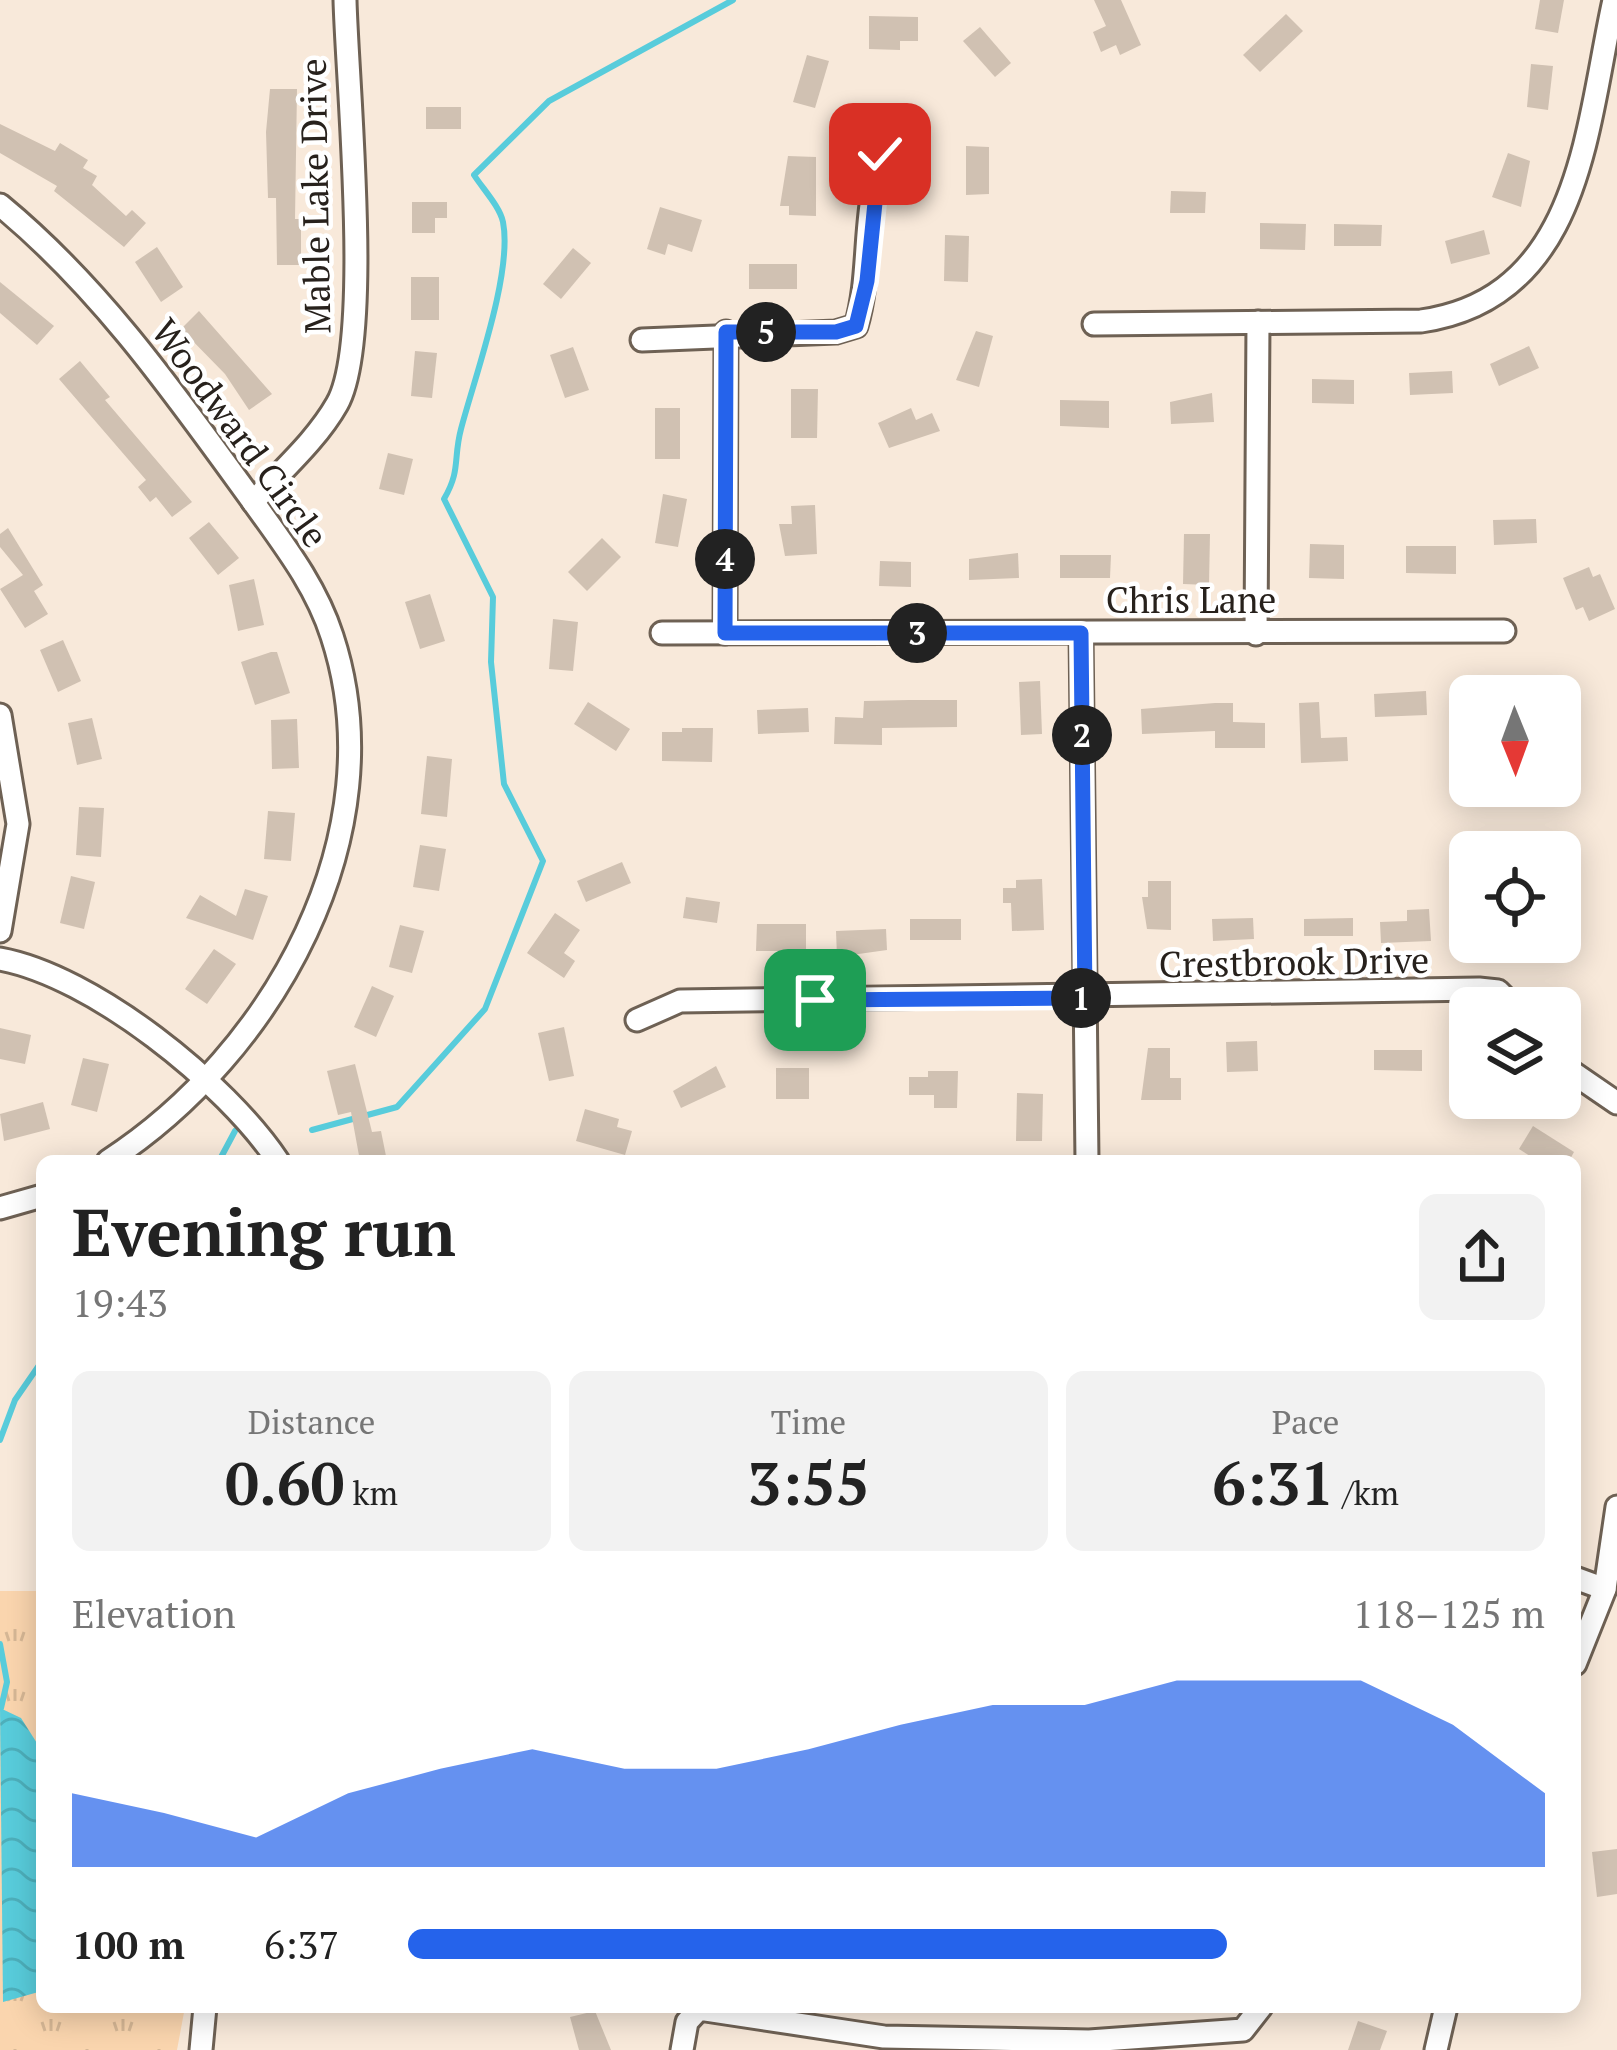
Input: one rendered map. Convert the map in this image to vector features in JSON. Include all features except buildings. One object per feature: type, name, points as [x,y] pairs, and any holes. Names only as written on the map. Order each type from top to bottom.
[{"type":"street","name":"Mable Lake Drive","points":[[253,502],[316,434],[339,400],[349,365],[354,248],[345,0]]},
{"type":"street","points":[[1094,324],[1456,316],[1515,278],[1551,239],[1566,210],[1614,0]]},
{"type":"street","points":[[642,340],[726,332],[836,332],[856,326],[867,281],[877,167],[898,131]]},
{"type":"street","name":"Woodward Circle","points":[[0,205],[44,242],[109,312],[220,450],[291,551],[332,632],[346,689],[350,759],[341,821],[315,915],[250,1033],[181,1108],[116,1155]]},
{"type":"street","points":[[1256,634],[1258,322]]},
{"type":"street","points":[[725,633],[726,332]]},
{"type":"street","name":"Chris Lane","points":[[662,633],[1504,632]]},
{"type":"street","points":[[1081,633],[1087,1155]]},
{"type":"street","points":[[0,716],[18,824],[0,931]]},
{"type":"street","points":[[0,959],[44,969],[81,986],[253,1124],[274,1155]]},
{"type":"street","name":"Crestbrook Drive","points":[[638,1020],[680,1001],[1449,990]]},
{"type":"street","points":[[1581,1078],[1617,1103]]},
{"type":"street","points":[[0,1208],[36,1198]]},
{"type":"street","points":[[1581,1649],[1605,1588],[1617,1507]]},
{"type":"street","points":[[1581,1580],[1605,1588]]},
{"type":"street","points":[[201,2050],[204,2013]]},
{"type":"street","points":[[682,2050],[687,2013]]},
{"type":"street","points":[[730,2013],[884,2037],[1089,2045],[1243,2030],[1256,2013]]},
{"type":"street","points":[[1436,2050],[1445,2013]]},
{"type":"green space","points":[[0,1591],[36,1591],[36,2013],[184,2013],[177,2050],[0,2050]]},
{"type":"water","points":[[0,1708],[21,1718],[36,1742],[36,1993],[3,2002]]},
{"type":"waterway","points":[[312,1130],[397,1107],[485,1009],[543,861],[504,784],[491,662],[493,597],[444,499],[453,480],[461,429],[491,326],[505,243],[501,216],[474,175],[549,101],[733,0]]},
{"type":"waterway","points":[[222,1155],[235,1131]]},
{"type":"waterway","points":[[0,1440],[15,1400],[36,1370]]},
{"type":"waterway","points":[[0,1644],[7,1682],[1,1708]]},
{"type":"route","points":[[815,1000],[1085,998],[1081,633],[725,633],[726,332],[836,332],[856,326],[867,281],[880,154]]}]
